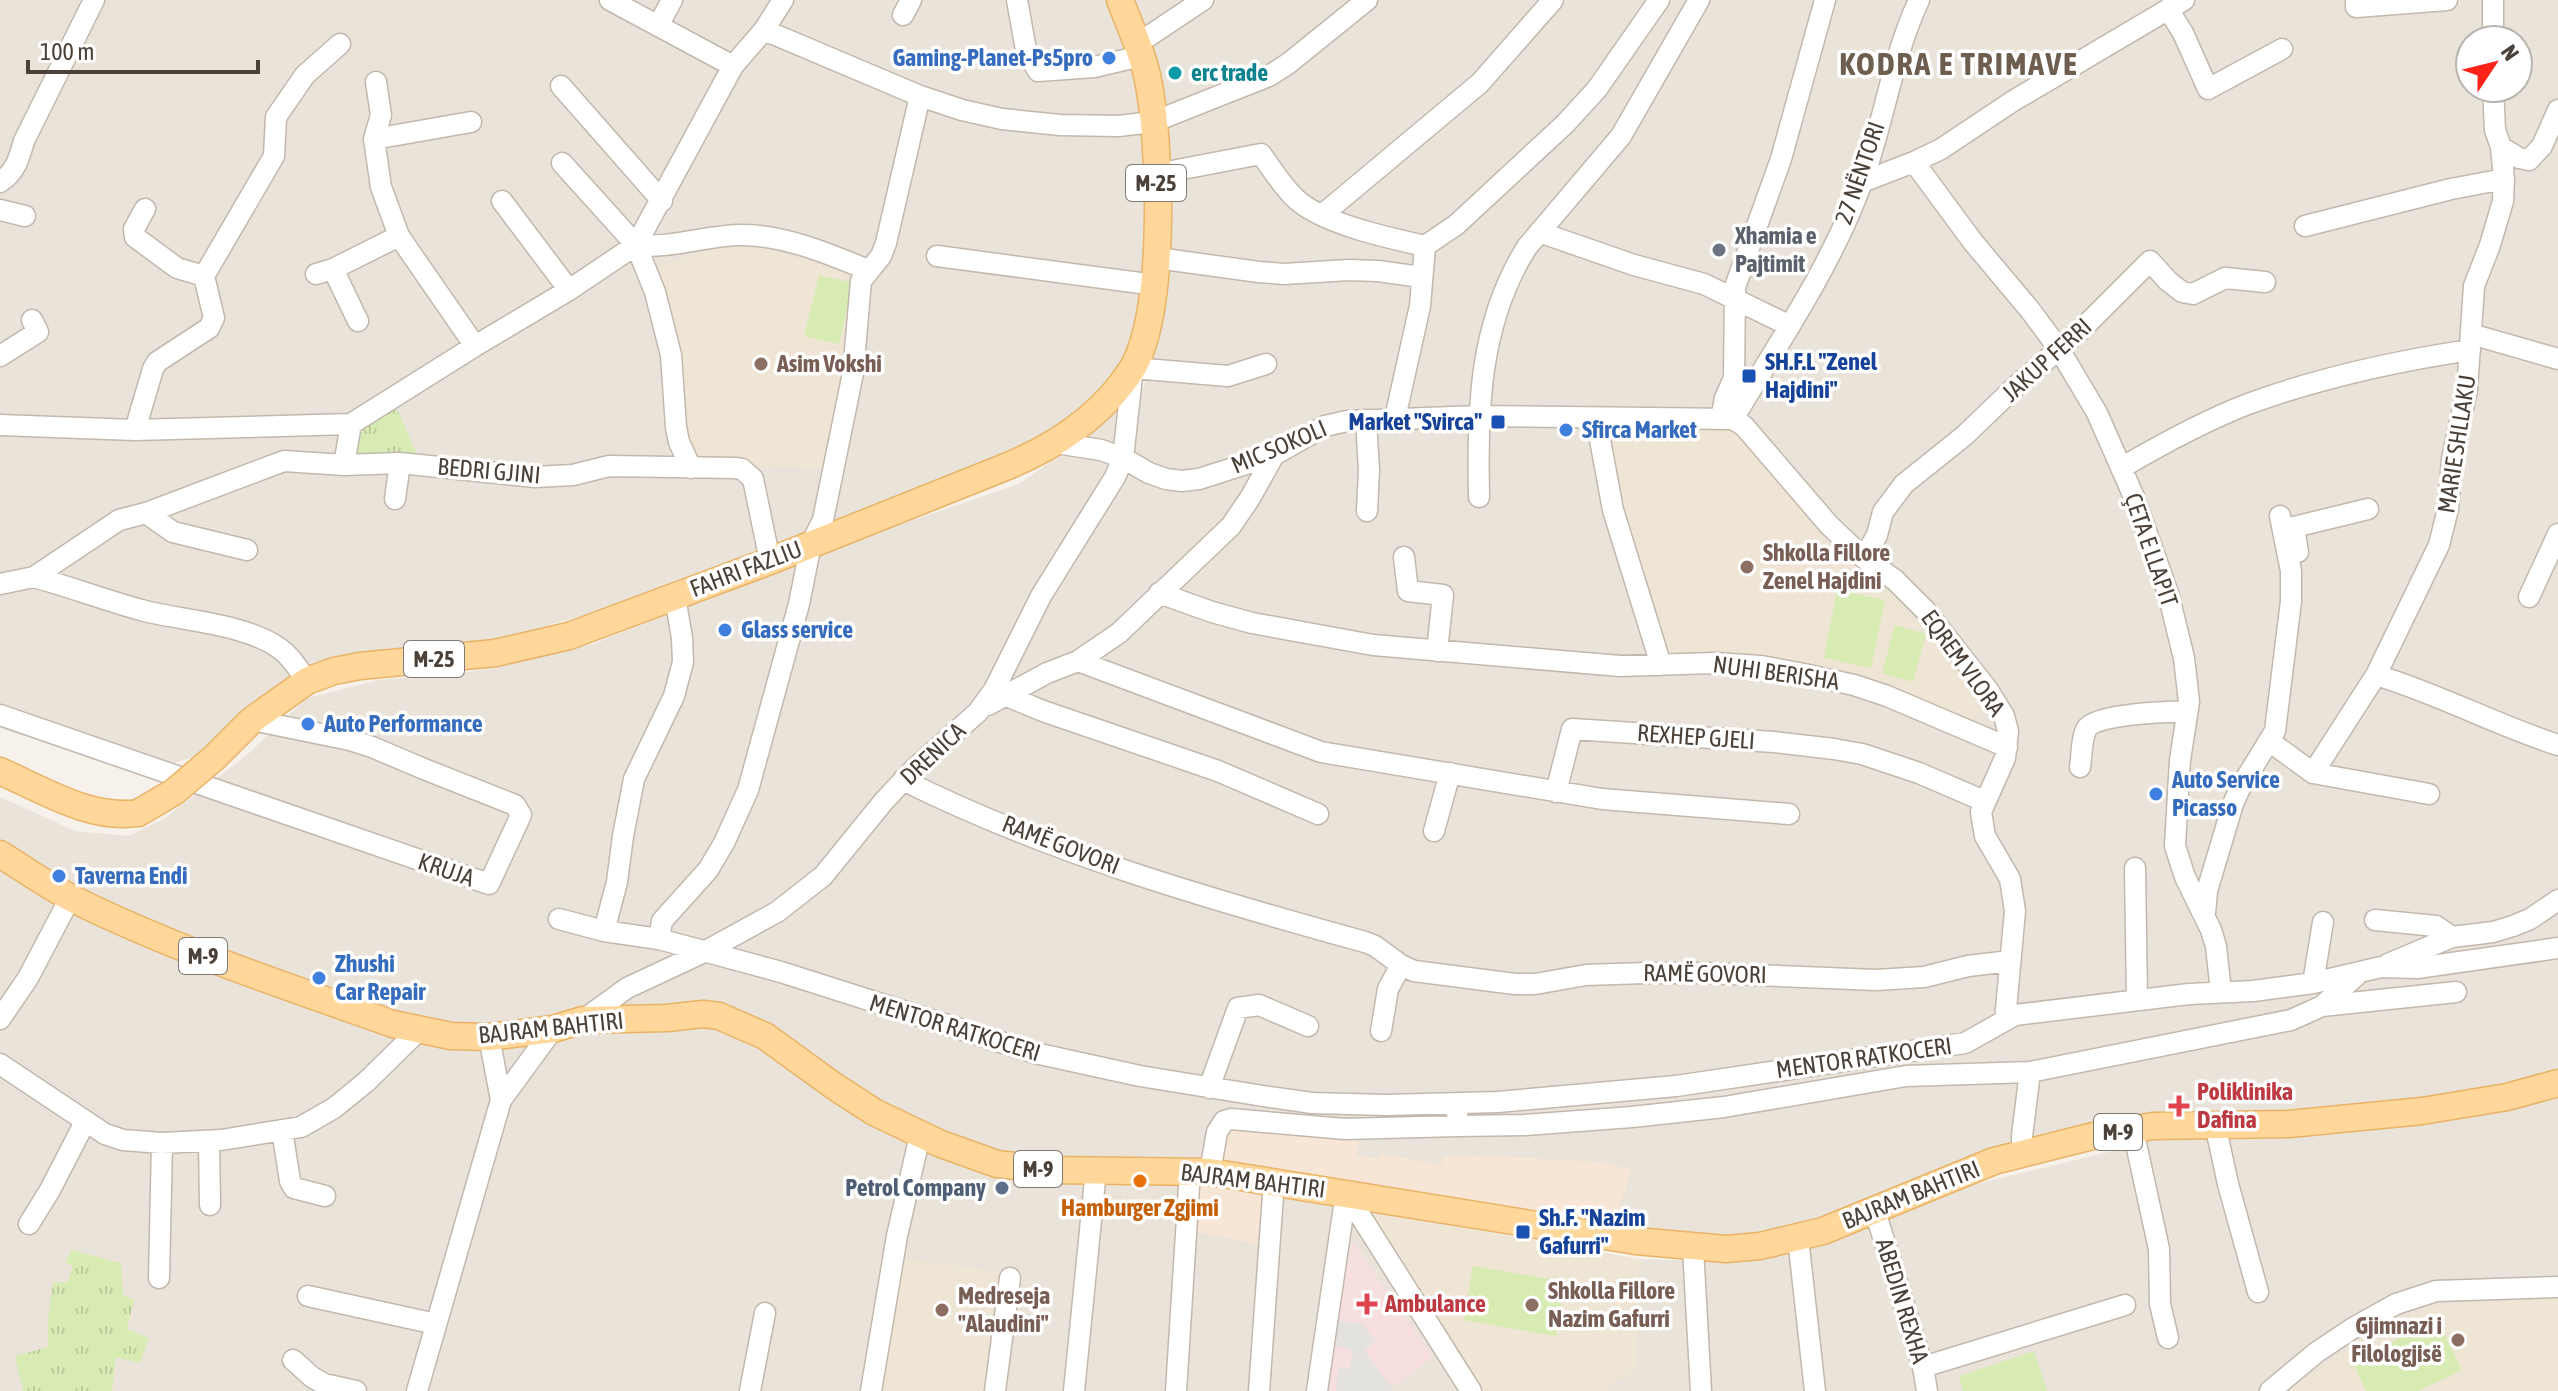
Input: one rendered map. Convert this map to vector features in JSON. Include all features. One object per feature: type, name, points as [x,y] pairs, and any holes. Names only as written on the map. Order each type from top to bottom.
[{"type":"main road","name":"FAHRI FAZLIU","points":[[0,771],[93,810],[119,816],[138,813],[174,792],[252,720],[307,681],[360,666],[495,653],[569,636],[770,561],[1003,468],[1056,443],[1103,403],[1133,368],[1150,316],[1155,285],[1153,122],[1147,76],[1120,0]]},
{"type":"main road","name":"BAJRAM BAHTIRI","points":[[0,854],[70,898],[205,957],[418,1031],[489,1037],[553,1029],[583,1020],[703,1014],[719,1016],[765,1036],[874,1112],[969,1156],[997,1164],[1024,1168],[1200,1171],[1693,1248],[1760,1246],[1798,1238],[1875,1211],[1994,1161],[2133,1130],[2168,1125],[2289,1124],[2422,1111],[2507,1097],[2558,1083]]},
{"type":"street","points":[[0,182],[10,176],[17,163],[24,141],[94,0]]},
{"type":"street","points":[[610,0],[733,66]]},
{"type":"street","points":[[658,26],[672,0]]},
{"type":"street","points":[[0,425],[135,430],[351,424],[569,290],[636,245],[733,66],[764,30],[783,0]]},
{"type":"street","points":[[1017,0],[1026,50],[1038,71],[1094,67],[1139,50],[1203,0]]},
{"type":"street","points":[[764,30],[920,96],[962,110],[1002,119],[1083,126],[1153,122],[1269,76],[1367,0]]},
{"type":"street","points":[[1322,215],[1480,83],[1553,0]]},
{"type":"street","points":[[1395,418],[1420,306],[1425,246],[1456,225],[1565,124],[1597,89],[1659,0]]},
{"type":"street","points":[[1479,497],[1479,397],[1495,316],[1515,265],[1539,232],[1621,136],[1699,0]]},
{"type":"street","points":[[1727,419],[1725,398],[1734,378],[1737,278],[1781,159],[1825,0]]},
{"type":"street","name":"27 NËNTORI","points":[[1727,419],[1790,326],[1822,271],[1862,182],[1901,43],[1919,0]]},
{"type":"street","points":[[2356,0],[2356,7],[2447,0]]},
{"type":"street","points":[[2493,0],[2493,24]]},
{"type":"street","points":[[1862,182],[1914,162],[1966,135],[2013,101],[2176,4],[2183,33],[2208,89],[2282,49]]},
{"type":"street","points":[[135,430],[157,362],[209,328],[214,318],[204,276],[274,156],[276,117],[305,75],[340,44]]},
{"type":"street","points":[[376,82],[381,115],[374,139],[381,187],[399,236],[475,346]]},
{"type":"street","points":[[561,86],[662,201]]},
{"type":"street","points":[[659,939],[662,921],[708,870],[748,790],[799,604],[811,544],[823,520],[853,373],[861,281],[881,256],[886,243],[920,96]]},
{"type":"street","name":"MARIE SHLLAKU","points":[[2313,773],[2376,675],[2439,545],[2444,528],[2452,459],[2467,390],[2474,286],[2501,211],[2504,179],[2494,104]]},
{"type":"street","points":[[2501,147],[2529,160],[2542,146],[2558,110]]},
{"type":"street","points":[[374,139],[471,122]]},
{"type":"street","points":[[1156,174],[1261,154],[1296,200],[1308,209],[1358,228],[1425,246]]},
{"type":"street","name":"ÇETA E LLAPIT","points":[[1914,162],[2059,349],[2097,413],[2134,497],[2177,625],[2189,691],[2175,846],[2185,877],[2205,913],[2216,946],[2221,992]]},
{"type":"street","points":[[562,163],[636,245],[655,292],[671,355],[676,427],[683,454],[691,468]]},
{"type":"street","points":[[2305,226],[2451,189],[2504,179]]},
{"type":"street","points":[[502,201],[569,290]]},
{"type":"street","points":[[145,209],[134,229],[135,237],[177,268],[204,276]]},
{"type":"street","points":[[0,210],[25,216]]},
{"type":"street","points":[[1539,232],[1634,265],[1704,284],[1790,326]]},
{"type":"street","points":[[636,245],[658,248],[742,235],[807,247],[868,270]]},
{"type":"street","points":[[358,321],[324,271],[399,236]]},
{"type":"street","name":"JAKUP FERRI","points":[[1864,558],[1877,535],[1883,512],[1904,484],[1964,436],[2158,255],[2168,281],[2182,292],[2193,294],[2225,278],[2265,282]]},
{"type":"street","points":[[937,256],[1155,285]]},
{"type":"street","points":[[1157,258],[1284,274],[1329,270],[1421,277]]},
{"type":"street","points":[[0,356],[38,332],[32,320]]},
{"type":"street","points":[[2121,468],[2215,418],[2282,392],[2432,356],[2471,342],[2558,359]]},
{"type":"street","points":[[1266,364],[1228,376],[1133,368],[1123,458],[1104,496],[1041,596],[999,693],[1218,771],[1318,814]]},
{"type":"street","name":"MIC SOKOLI","points":[[1056,443],[1082,446],[1123,458],[1149,473],[1182,481],[1199,479],[1274,455],[1336,423],[1478,416],[1727,419]]},
{"type":"street","points":[[1596,418],[1613,510],[1661,665]]},
{"type":"street","name":"EQREM VLORA","points":[[1727,419],[1744,426],[1829,525],[1864,558],[1910,594],[1988,690],[2004,716],[2008,731],[2000,769],[1984,801]]},
{"type":"street","points":[[1366,420],[1369,470],[1367,511]]},
{"type":"street","points":[[344,465],[351,424]]},
{"type":"street","name":"DRENICA","points":[[583,1020],[627,988],[704,952],[802,895],[823,876],[903,780],[999,693],[1078,661],[1119,633],[1204,554],[1231,526],[1274,455]]},
{"type":"street","name":"BEDRI GJINI","points":[[0,584],[34,577],[119,520],[146,513],[284,461],[344,465],[400,463],[535,477],[573,475],[609,466],[735,468],[748,473],[753,479],[770,561]]},
{"type":"street","points":[[395,499],[400,463]]},
{"type":"street","points":[[2284,665],[2295,631],[2300,596],[2294,527],[2368,509]]},
{"type":"street","points":[[146,513],[173,532],[247,550]]},
{"type":"street","points":[[2205,913],[2207,891],[2233,804],[2275,731],[2291,601],[2291,571],[2280,516]]},
{"type":"street","points":[[2529,597],[2558,534]]},
{"type":"street","points":[[1404,557],[1408,591],[1443,595],[1437,651]]},
{"type":"street","points":[[34,577],[143,610],[209,622],[247,634],[277,646],[292,659],[307,681]]},
{"type":"street","name":"NUHI BERISHA","points":[[1159,593],[1252,623],[1373,645],[1620,666],[1692,662],[1761,666],[1854,685],[2007,747]]},
{"type":"street","points":[[604,931],[617,882],[634,779],[674,696],[683,662],[675,597]]},
{"type":"street","points":[[1078,661],[1321,752],[1602,799],[1789,814]]},
{"type":"street","points":[[2376,675],[2416,687],[2558,745]]},
{"type":"street","points":[[2080,767],[2086,731],[2094,723],[2153,712],[2187,712]]},
{"type":"street","name":"KRUJA","points":[[0,715],[489,884],[521,815],[515,805],[372,747],[252,720]]},
{"type":"street","name":"REXHEP GJELI","points":[[1556,792],[1572,729],[1774,742],[1834,749],[1862,754],[1919,773],[1984,801]]},
{"type":"street","points":[[2269,741],[2313,773],[2429,794]]},
{"type":"street","points":[[1434,831],[1450,773]]},
{"type":"street","name":"RAMË GOVORI","points":[[903,780],[934,796],[1112,865],[1237,906],[1365,942],[1414,971],[1442,976],[1515,984],[1535,984],[1586,975],[1645,973],[1876,980],[1924,977],[1968,966],[2010,961]]},
{"type":"street","points":[[1984,801],[1981,812],[1985,836],[2010,879],[2013,895],[2014,929],[2005,1020]]},
{"type":"street","points":[[2135,868],[2137,1000]]},
{"type":"street","points":[[0,1019],[28,978],[70,898]]},
{"type":"street","points":[[2381,967],[2452,937],[2513,926],[2530,919],[2558,900]]},
{"type":"street","name":"MENTOR RATKOCERI","points":[[559,919],[604,931],[659,939],[781,972],[1035,1053],[1140,1076],[1312,1103],[1457,1104],[1676,1086],[1965,1043],[2015,1015],[2137,1000],[2253,991],[2313,983],[2381,967],[2417,968],[2558,948]]},
{"type":"street","points":[[2375,920],[2436,926],[2452,937]]},
{"type":"street","points":[[2313,983],[2323,922]]},
{"type":"street","points":[[1381,1031],[1388,989],[1401,965]]},
{"type":"street","points":[[1176,1391],[1200,1171],[1224,1121],[1231,1119],[1345,1129],[1525,1125],[1724,1107],[1906,1076],[2030,1072],[2291,1020],[2322,1006],[2358,974]]},
{"type":"street","points":[[2322,1006],[2456,992]]},
{"type":"street","points":[[1209,1088],[1238,1008],[1259,1005],[1308,1026]]},
{"type":"street","points":[[417,1391],[501,1100],[553,1029]]},
{"type":"street","points":[[0,1064],[105,1134],[123,1140],[162,1143],[209,1141],[301,1127],[334,1108],[366,1082],[418,1031]]},
{"type":"street","points":[[489,1037],[501,1100]]},
{"type":"street","points":[[1903,1052],[1906,1076]]},
{"type":"street","points":[[2022,1153],[2030,1072]]},
{"type":"street","points":[[1457,1104],[1458,1126]]},
{"type":"street","points":[[29,1224],[85,1122]]},
{"type":"street","points":[[2215,1124],[2258,1292]]},
{"type":"street","points":[[282,1130],[290,1181],[294,1188],[325,1196]]},
{"type":"street","points":[[2133,1130],[2159,1249],[2160,1304],[2168,1338]]},
{"type":"street","points":[[871,1391],[897,1236],[920,1135]]},
{"type":"street","points":[[209,1141],[210,1205]]},
{"type":"street","points":[[159,1278],[162,1143]]},
{"type":"street","points":[[1074,1391],[1096,1170]]},
{"type":"street","points":[[1259,1391],[1274,1181]]},
{"type":"street","points":[[1317,1391],[1346,1193]]},
{"type":"street","points":[[1346,1193],[1471,1391]]},
{"type":"street","name":"ABEDIN REXHA","points":[[1875,1211],[1923,1367],[1927,1391]]},
{"type":"street","points":[[1798,1238],[1815,1391]]},
{"type":"street","points":[[1693,1248],[1701,1391]]},
{"type":"street","points":[[995,1391],[1010,1278]]},
{"type":"street","points":[[2270,1391],[2317,1352],[2396,1304],[2436,1291],[2558,1287]]},
{"type":"street","points":[[308,1296],[436,1324]]},
{"type":"street","points":[[1923,1367],[2125,1305]]},
{"type":"street","points":[[750,1391],[765,1313]]},
{"type":"street","points":[[293,1360],[324,1384],[356,1391]]},
{"type":"shaded area","points":[[0,0],[1109,0],[1139,97],[1146,264],[1142,315],[1122,361],[1086,403],[1037,441],[849,520],[599,611],[487,643],[323,661],[289,679],[197,756],[171,764],[0,710]]},
{"type":"shaded area","points":[[1133,0],[2558,0],[2558,1070],[2457,1096],[2312,1113],[2154,1120],[1806,1229],[1732,1243],[1020,1163],[882,1110],[720,1007],[451,1030],[354,1003],[107,907],[0,846],[0,797],[75,831],[129,836],[165,818],[247,755],[307,698],[380,680],[469,672],[593,644],[869,535],[1019,484],[1096,430],[1144,387],[1167,293],[1165,161],[1154,49]]},
{"type":"shaded area","name":"Asim Vokshi","points":[[737,242],[857,273],[846,374],[826,469],[697,463],[685,447],[654,267]]},
{"type":"shaded area","name":"Shkolla Fillore Zenel Hajdini","points":[[1601,425],[1734,428],[1830,546],[1884,587],[1931,636],[1990,707],[1966,723],[1863,676],[1807,665],[1664,653],[1617,504]]},
{"type":"shaded area","points":[[0,864],[449,1044],[575,1028],[682,1030],[711,1027],[768,1050],[815,1088],[868,1123],[962,1167],[1072,1184],[1173,1181],[1318,1197],[1373,1214],[1639,1259],[1718,1261],[1855,1232],[1951,1190],[2155,1138],[2403,1126],[2558,1088],[2558,1391],[0,1391]]},
{"type":"shaded area","points":[[1226,1125],[1359,1137],[1357,1156],[1367,1158],[1379,1159],[1380,1154],[1441,1165],[1443,1158],[1451,1155],[1502,1157],[1601,1162],[1632,1170],[1613,1225],[1217,1160]]},
{"type":"shaded area","points":[[1190,1171],[1274,1181],[1267,1246],[1187,1230]]},
{"type":"shaded area","name":"Shkolla Fillore Nazim Gafurri","points":[[1373,1214],[1639,1259],[1636,1368],[1604,1391],[1476,1391],[1373,1218]]},
{"type":"shaded area","name":"Ambulance","points":[[1355,1244],[1360,1250],[1433,1357],[1393,1386],[1392,1391],[1329,1391],[1344,1258],[1346,1247]]},
{"type":"shaded area","name":"Medreseja \"Alaudini\"","points":[[899,1258],[1000,1272],[985,1391],[874,1391]]},
{"type":"shaded area","name":"Gjimnazi i Filologjisë","points":[[2558,1298],[2558,1391],[2289,1391],[2378,1327],[2425,1308],[2443,1304]]},
{"type":"shaded area","points":[[1338,1321],[1362,1323],[1376,1341],[1364,1350],[1392,1386],[1392,1391],[1336,1391],[1338,1368],[1349,1369],[1353,1353],[1350,1349],[1336,1346]]},
{"type":"green space","points":[[819,275],[853,283],[839,344],[804,336]]},
{"type":"green space","points":[[396,407],[419,459],[352,458],[356,435]]},
{"type":"green space","points":[[1837,590],[1885,600],[1871,668],[1824,658]]},
{"type":"green space","points":[[1895,625],[1926,634],[1913,682],[1882,673]]},
{"type":"green space","points":[[71,1250],[121,1263],[123,1295],[134,1300],[127,1329],[149,1338],[140,1363],[116,1357],[112,1391],[23,1391],[15,1356],[48,1347],[53,1282],[67,1283],[73,1266],[66,1263]]},
{"type":"green space","points":[[1473,1266],[1565,1282],[1556,1336],[1464,1320]]},
{"type":"green space","points":[[2438,1320],[2462,1370],[2418,1391],[2366,1391],[2352,1361]]},
{"type":"green space","points":[[2034,1351],[2047,1391],[1963,1391],[1959,1376]]},
{"type":"place","name":"Gaming-Planet-Ps5pro","points":[[1109,58]]},
{"type":"place","name":"erc trade","points":[[1175,73]]},
{"type":"place","name":"Xhamia e Pajtimit","points":[[1719,250]]},
{"type":"place","name":"Asim Vokshi","points":[[761,364]]},
{"type":"place","name":"SH.F.L \"Zenel Hajdini\"","points":[[1749,376]]},
{"type":"place","name":"Market \"Svirca\"","points":[[1498,422]]},
{"type":"place","name":"Sfirca Market","points":[[1566,430]]},
{"type":"place","name":"Shkolla Fillore Zenel Hajdini","points":[[1747,567]]},
{"type":"place","name":"Glass service","points":[[725,630]]},
{"type":"place","name":"Auto Performance","points":[[308,724]]},
{"type":"place","name":"Auto Service Picasso","points":[[2156,794]]},
{"type":"place","name":"Taverna Endi","points":[[59,876]]},
{"type":"place","name":"Zhushi Car Repair","points":[[319,978]]},
{"type":"place","name":"Poliklinika Dafina","points":[[2179,1106]]},
{"type":"place","name":"Hamburger Zgjimi","points":[[1140,1181]]},
{"type":"place","name":"Petrol Company","points":[[1002,1188]]},
{"type":"place","name":"Sh.F. \"Nazim Gafurri\"","points":[[1523,1232]]},
{"type":"place","name":"Ambulance","points":[[1367,1304]]},
{"type":"place","name":"Shkolla Fillore Nazim Gafurri","points":[[1532,1305]]},
{"type":"place","name":"Medreseja \"Alaudini\"","points":[[942,1310]]},
{"type":"place","name":"Gjimnazi i Filologjisë","points":[[2458,1340]]},
{"type":"district","name":"KODRA E TRIMAVE","points":[[1959,64]]}]
